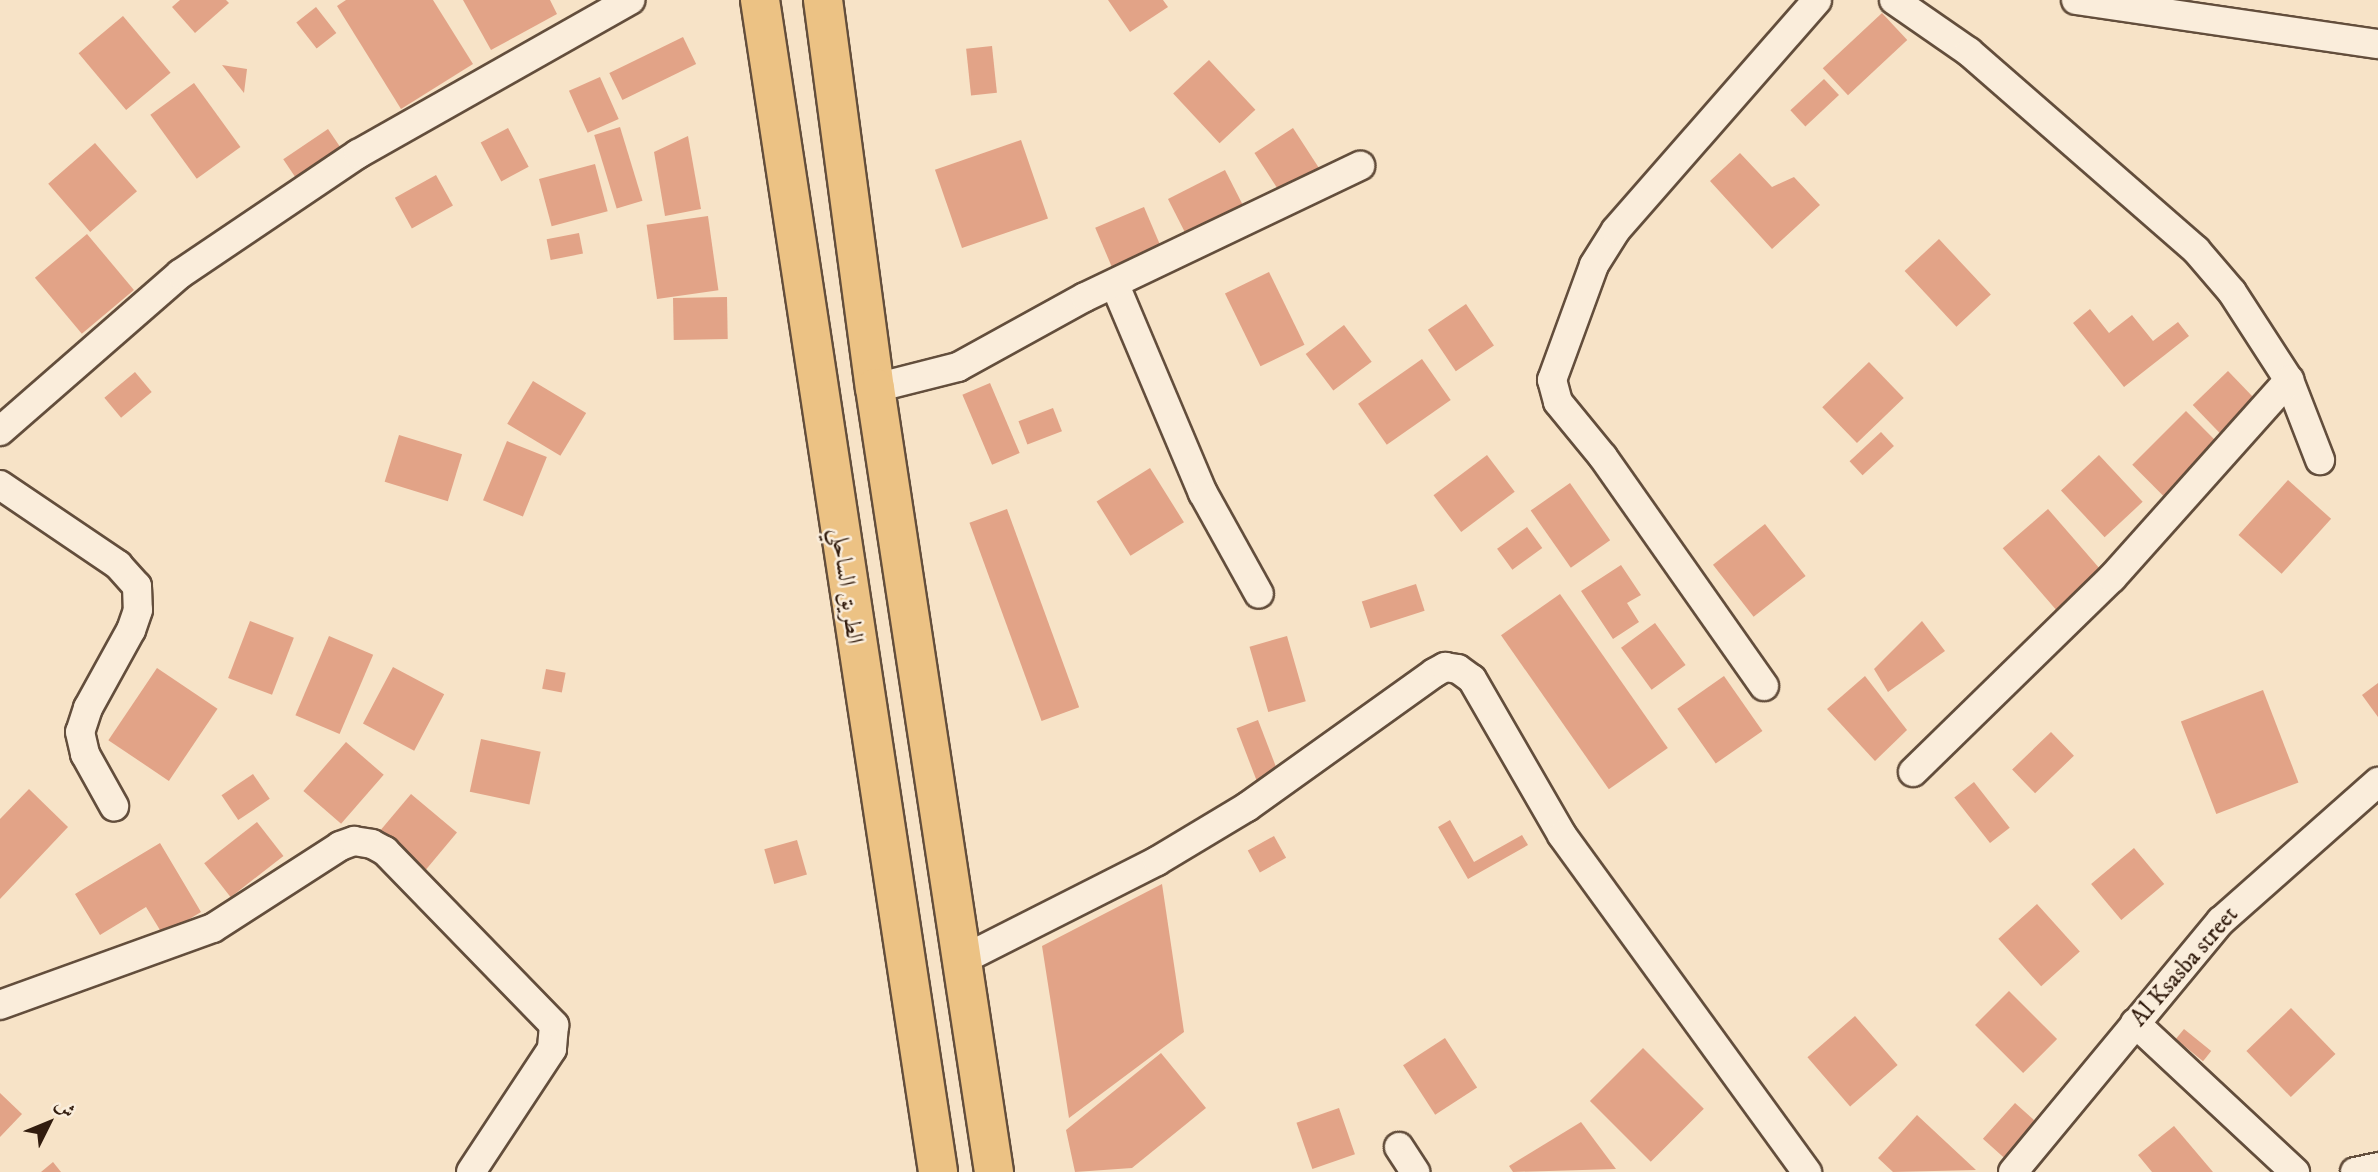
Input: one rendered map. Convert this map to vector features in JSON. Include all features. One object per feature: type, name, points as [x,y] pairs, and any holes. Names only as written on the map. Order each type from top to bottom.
[{"type":"highway","name":"الطريق الساحلي","points":[[760,0],[938,1172]]},
{"type":"highway","points":[[823,0],[875,388],[994,1172]]},
{"type":"street","points":[[0,430],[180,274],[358,154],[630,0]]},
{"type":"street","points":[[1764,686],[1603,457],[1558,402],[1552,380],[1594,265],[1616,230],[1817,0]]},
{"type":"street","points":[[1894,0],[1969,52],[2196,250],[2232,292],[2289,380],[2320,460]]},
{"type":"street","points":[[2076,0],[2378,44]]},
{"type":"street","points":[[875,388],[958,367],[1115,285],[1360,166]]},
{"type":"street","points":[[1115,285],[1203,494],[1259,594]]},
{"type":"street","points":[[1913,772],[2112,578],[2289,380]]},
{"type":"street","points":[[0,485],[118,565],[137,586],[138,610],[131,630],[88,708],[80,732],[85,754],[114,806]]},
{"type":"street","points":[[960,961],[1157,861],[1247,807],[1434,673],[1445,667],[1458,669],[1472,679],[1562,835],[1807,1172]]},
{"type":"street","name":"Al Ksasba street","points":[[2013,1172],[2221,921],[2378,782]]},
{"type":"street","points":[[0,1004],[213,928],[340,846],[354,841],[372,844],[385,851],[554,1025],[552,1049],[471,1172]]},
{"type":"street","points":[[2135,1023],[2295,1172]]},
{"type":"street","points":[[1399,1147],[1415,1172]]},
{"type":"street","points":[[2355,1172],[2378,1167]]},
{"type":"building","points":[[180,0],[226,0],[229,3],[195,33],[172,7]]},
{"type":"building","points":[[346,0],[433,0],[473,64],[401,109],[337,6]]},
{"type":"building","points":[[463,0],[550,0],[557,14],[491,50]]},
{"type":"building","points":[[1108,0],[1163,0],[1168,7],[1130,32]]},
{"type":"building","points":[[316,7],[336,33],[317,48],[296,22]]},
{"type":"building","points":[[1882,13],[1907,40],[1848,95],[1823,68]]},
{"type":"building","points":[[123,16],[171,73],[126,110],[79,53]]},
{"type":"building","points":[[683,37],[696,64],[622,100],[609,73]]},
{"type":"building","points":[[992,46],[997,93],[971,95],[966,49]]},
{"type":"building","points":[[1209,60],[1255,110],[1220,143],[1173,93]]},
{"type":"building","points":[[222,65],[247,69],[244,93]]},
{"type":"building","points":[[600,77],[619,119],[588,133],[569,91]]},
{"type":"building","points":[[1824,79],[1839,95],[1805,126],[1790,110]]},
{"type":"building","points":[[194,83],[240,147],[197,179],[150,115]]},
{"type":"building","points":[[620,127],[643,201],[617,209],[594,135]]},
{"type":"building","points":[[508,128],[529,167],[501,181],[481,143]]},
{"type":"building","points":[[1293,128],[1323,175],[1285,200],[1254,153]]},
{"type":"building","points":[[328,129],[344,153],[299,183],[283,159]]},
{"type":"building","points":[[688,136],[701,209],[665,216],[654,152]]},
{"type":"building","points":[[1021,140],[1048,218],[962,248],[935,170]]},
{"type":"building","points":[[95,143],[137,191],[90,232],[48,184]]},
{"type":"building","points":[[1740,153],[1772,187],[1794,177],[1820,205],[1772,249],[1710,181]]},
{"type":"building","points":[[595,164],[608,211],[552,226],[539,179]]},
{"type":"building","points":[[1225,170],[1246,211],[1189,240],[1168,199]]},
{"type":"building","points":[[436,175],[453,206],[412,228],[395,198]]},
{"type":"building","points":[[1144,207],[1163,251],[1114,272],[1095,228]]},
{"type":"building","points":[[708,216],[718,290],[657,299],[647,225]]},
{"type":"building","points":[[579,233],[583,254],[551,260],[547,239]]},
{"type":"building","points":[[87,234],[134,290],[82,334],[35,278]]},
{"type":"building","points":[[1939,239],[1991,295],[1956,327],[1905,271]]},
{"type":"building","points":[[1269,272],[1305,345],[1260,366],[1225,293]]},
{"type":"building","points":[[727,297],[728,339],[674,340],[673,298]]},
{"type":"building","points":[[1466,304],[1494,345],[1456,371],[1428,330]]},
{"type":"building","points":[[2090,309],[2109,333],[2132,315],[2153,341],[2178,322],[2189,336],[2124,387],[2073,323]]},
{"type":"building","points":[[1344,325],[1372,362],[1333,391],[1306,354]]},
{"type":"building","points":[[1422,359],[1451,400],[1387,445],[1358,404]]},
{"type":"building","points":[[1869,362],[1904,398],[1857,443],[1822,407]]},
{"type":"building","points":[[2228,371],[2258,402],[2223,436],[2193,405]]},
{"type":"building","points":[[135,372],[152,392],[121,418],[104,398]]},
{"type":"building","points":[[533,381],[586,413],[560,456],[507,424]]},
{"type":"building","points":[[990,383],[1020,453],[992,465],[962,395]]},
{"type":"building","points":[[1053,408],[1062,431],[1027,445],[1018,421]]},
{"type":"building","points":[[2186,411],[2220,445],[2166,499],[2132,465]]},
{"type":"building","points":[[1881,432],[1894,446],[1863,475],[1850,461]]},
{"type":"building","points":[[399,435],[462,454],[448,501],[385,482]]},
{"type":"building","points":[[507,441],[547,457],[523,516],[483,500]]},
{"type":"building","points":[[1487,455],[1515,492],[1461,532],[1433,495]]},
{"type":"building","points":[[2099,455],[2143,502],[2105,537],[2061,490]]},
{"type":"building","points":[[1150,468],[1184,522],[1130,556],[1097,501]]},
{"type":"building","points":[[2288,480],[2331,519],[2282,574],[2238,535]]},
{"type":"building","points":[[1570,483],[1610,540],[1571,568],[1531,511]]},
{"type":"building","points":[[1007,509],[1079,707],[1042,721],[969,523]]},
{"type":"building","points":[[2048,509],[2102,571],[2057,610],[2003,548]]},
{"type":"building","points":[[1765,524],[1806,576],[1754,617],[1713,565]]},
{"type":"building","points":[[1527,527],[1542,548],[1512,570],[1497,549]]},
{"type":"building","points":[[1621,565],[1641,595],[1627,603],[1639,622],[1613,639],[1581,591]]},
{"type":"building","points":[[1416,584],[1425,611],[1370,628],[1362,602]]},
{"type":"building","points":[[1560,594],[1668,748],[1609,789],[1501,635]]},
{"type":"building","points":[[250,621],[294,638],[272,695],[228,678]]},
{"type":"building","points":[[1922,621],[1945,651],[1888,692],[1874,669]]},
{"type":"building","points":[[1655,623],[1686,665],[1652,690],[1621,648]]},
{"type":"building","points":[[329,636],[373,655],[340,734],[295,715]]},
{"type":"building","points":[[1287,636],[1306,701],[1268,712],[1250,647]]},
{"type":"building","points":[[393,667],[444,694],[414,751],[363,724]]},
{"type":"building","points":[[157,668],[218,709],[169,781],[108,740]]},
{"type":"building","points":[[546,669],[566,673],[562,692],[542,689]]},
{"type":"building","points":[[1724,676],[1762,731],[1716,764],[1677,709]]},
{"type":"building","points":[[1865,676],[1907,730],[1875,761],[1827,709]]},
{"type":"building","points":[[2378,683],[2378,717],[2362,695]]},
{"type":"building","points":[[2263,690],[2298,782],[2216,814],[2181,722]]},
{"type":"building","points":[[1258,720],[1279,775],[1258,783],[1237,728]]},
{"type":"building","points":[[2051,732],[2074,756],[2035,793],[2012,770]]},
{"type":"building","points":[[481,739],[541,752],[529,805],[470,792]]},
{"type":"building","points":[[346,742],[384,775],[341,824],[303,791]]},
{"type":"building","points":[[253,774],[270,799],[238,820],[221,795]]},
{"type":"building","points":[[1974,782],[2010,828],[1990,843],[1954,797]]},
{"type":"building","points":[[29,789],[68,827],[0,899],[0,819]]},
{"type":"building","points":[[411,794],[457,833],[422,874],[376,835]]},
{"type":"building","points":[[1450,820],[1474,862],[1522,835],[1528,845],[1468,879],[1438,827]]},
{"type":"building","points":[[257,822],[283,856],[231,897],[204,863]]},
{"type":"building","points":[[1274,836],[1286,858],[1260,872],[1248,851]]},
{"type":"building","points":[[797,840],[807,875],[774,884],[764,849]]},
{"type":"building","points":[[160,843],[201,912],[163,935],[146,907],[100,935],[75,894]]},
{"type":"building","points":[[2134,848],[2164,884],[2121,920],[2091,884]]},
{"type":"building","points":[[1162,884],[1184,1032],[1069,1118],[1042,946]]},
{"type":"building","points":[[2037,904],[2080,952],[2041,986],[1998,939]]},
{"type":"building","points":[[2009,991],[2057,1039],[2023,1073],[1975,1025]]},
{"type":"building","points":[[2291,1008],[2335,1054],[2291,1097],[2246,1051]]},
{"type":"building","points":[[1855,1016],[1898,1065],[1850,1106],[1807,1057]]},
{"type":"building","points":[[2184,1029],[2211,1051],[2203,1061],[2176,1039]]},
{"type":"building","points":[[1445,1038],[1477,1087],[1435,1115],[1403,1065]]},
{"type":"building","points":[[1643,1048],[1704,1109],[1651,1162],[1590,1101]]},
{"type":"building","points":[[1161,1053],[1206,1108],[1132,1168],[1075,1172],[1066,1130]]},
{"type":"building","points":[[0,1093],[22,1114],[0,1137]]},
{"type":"building","points":[[2015,1103],[2042,1127],[2010,1163],[1983,1139]]},
{"type":"building","points":[[1339,1108],[1355,1154],[1312,1169],[1296,1123]]},
{"type":"building","points":[[1917,1115],[1976,1170],[1893,1172],[1878,1158]]},
{"type":"building","points":[[1581,1122],[1616,1169],[1513,1172],[1509,1166]]},
{"type":"building","points":[[2174,1126],[2213,1172],[2152,1172],[2138,1155]]},
{"type":"building","points":[[53,1162],[61,1172],[41,1172]]}]
